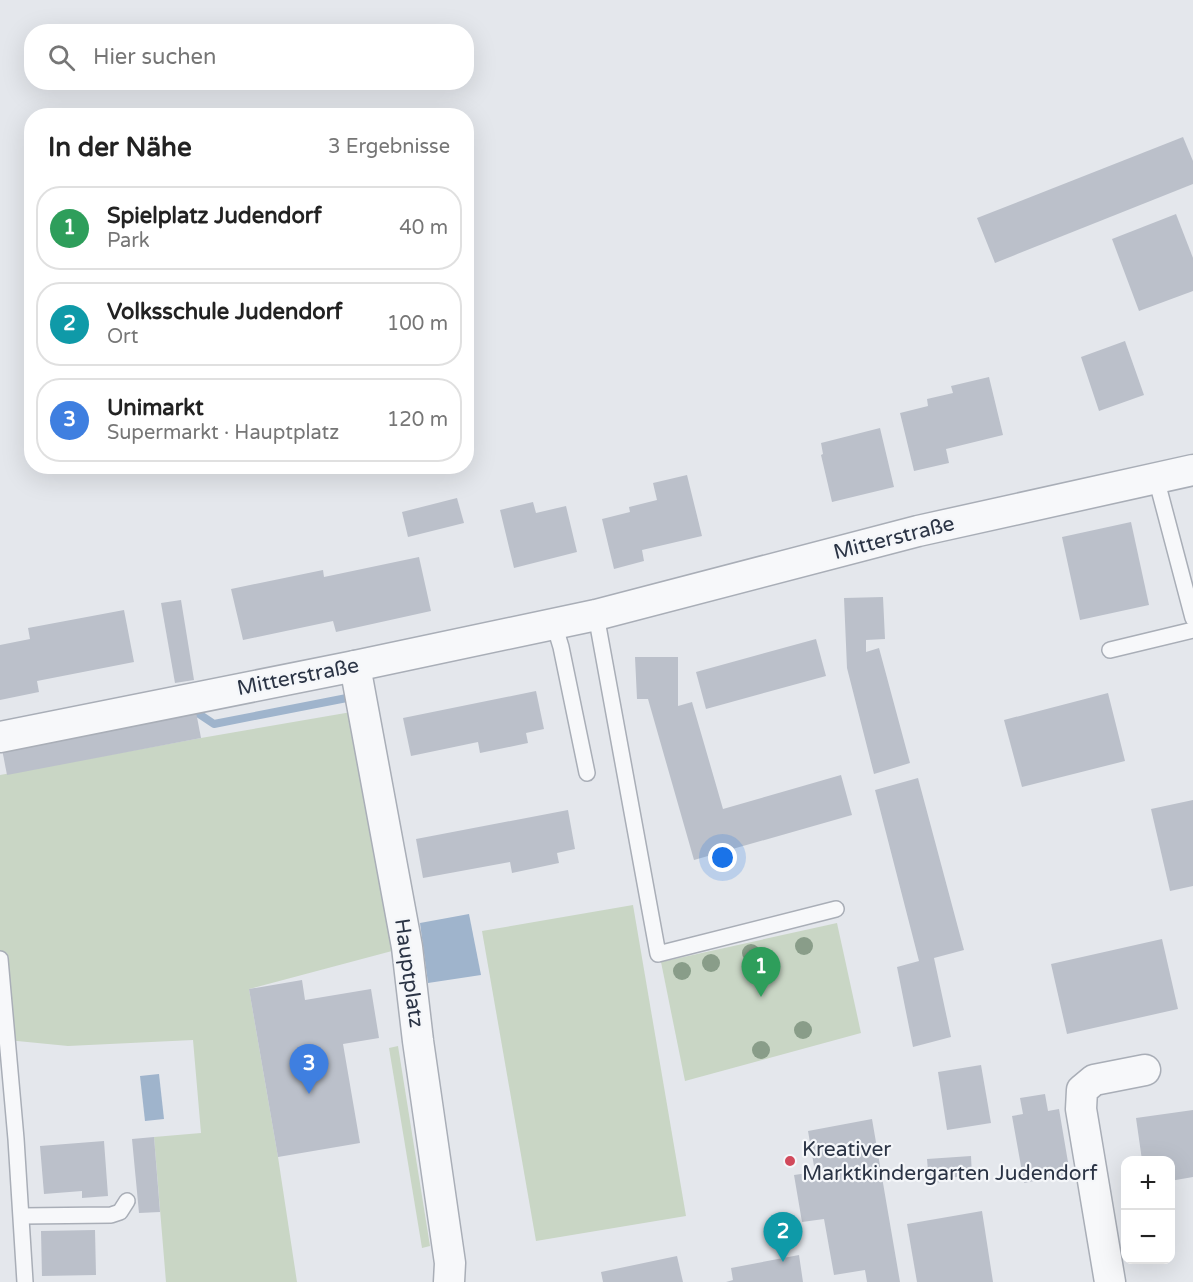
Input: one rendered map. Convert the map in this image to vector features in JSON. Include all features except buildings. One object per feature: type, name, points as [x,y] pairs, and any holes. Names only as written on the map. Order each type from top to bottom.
[{"type":"street","name":"Mitterstraße","points":[[0,737],[596,615],[918,531],[1193,470]]},
{"type":"street","name":"Hauptplatz","points":[[355,666],[406,947],[450,1263],[449,1282]]},
{"type":"street","points":[[1110,1282],[1081,1109],[1082,1090],[1094,1080],[1145,1070]]},
{"type":"lane","points":[[1156,478],[1193,618]]},
{"type":"lane","points":[[596,615],[658,954],[836,909]]},
{"type":"lane","points":[[554,624],[561,647],[587,773]]},
{"type":"lane","points":[[1110,650],[1193,630]]},
{"type":"lane","points":[[0,959],[22,1216],[25,1282]]},
{"type":"lane","points":[[22,1216],[111,1215],[120,1212],[127,1201]]},
{"type":"green space","points":[[363,710],[407,947],[249,989],[297,1282],[166,1282],[154,1137],[201,1133],[193,1040],[68,1046],[0,1041],[0,775]]},
{"type":"green space","points":[[633,905],[686,1216],[536,1241],[482,931]]},
{"type":"green space","points":[[837,923],[861,1033],[685,1081],[661,962]]},
{"type":"green space","points":[[398,1046],[430,1246],[422,1248],[389,1048]]},
{"type":"water","points":[[469,914],[481,975],[428,983],[420,923]]},
{"type":"water","points":[[159,1074],[164,1119],[145,1121],[140,1076]]},
{"type":"waterway","points":[[196,712],[214,724],[357,696]]},
{"type":"place","name":"Spielplatz Judendorf","points":[[761,997]]},
{"type":"place","name":"Unimarkt","points":[[309,1094]]},
{"type":"place","name":"Kreativer Marktkindergarten Judendorf","points":[[790,1161]]},
{"type":"place","name":"Volksschule Judendorf","points":[[783,1262]]}]
